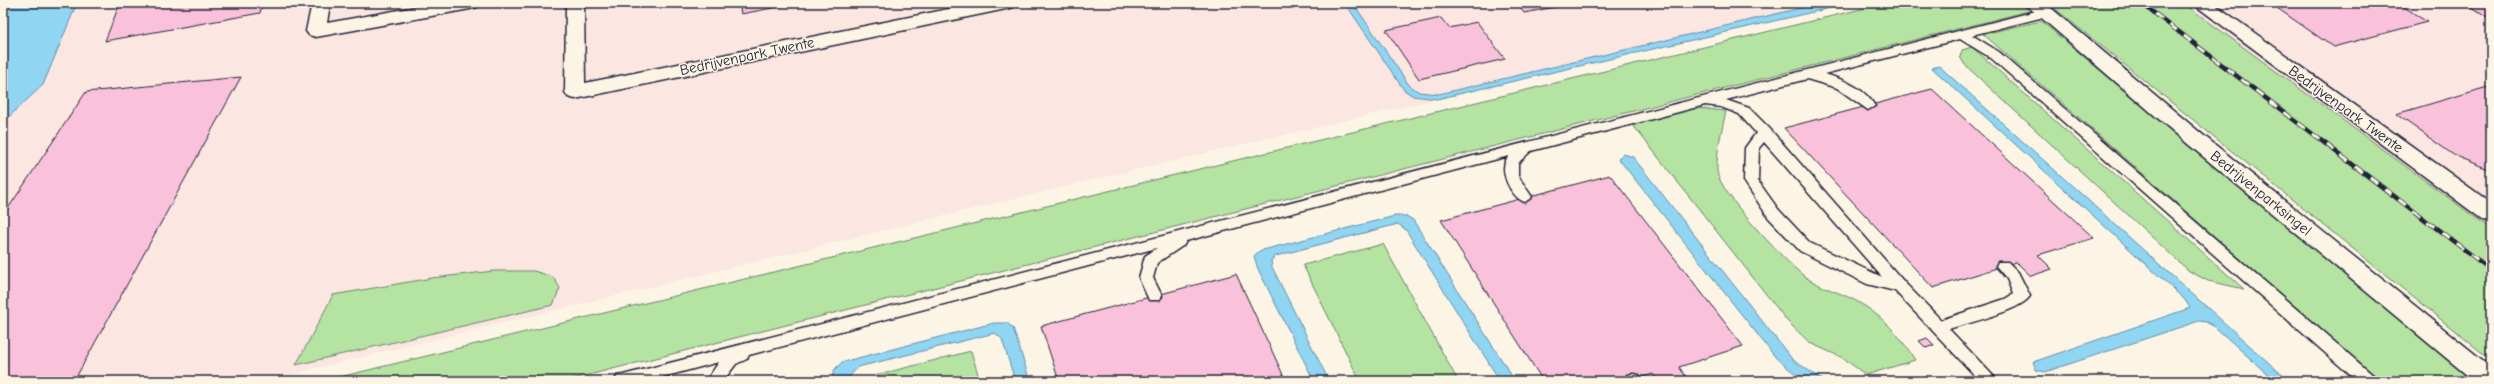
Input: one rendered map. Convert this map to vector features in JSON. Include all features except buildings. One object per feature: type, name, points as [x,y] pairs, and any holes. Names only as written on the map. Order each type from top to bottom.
[{"type":"street","points":[[321,3],[316,31],[470,3]]},
{"type":"street","name":"Bedrijvenpark Twente","points":[[575,3],[575,92],[1006,3]]},
{"type":"street","name":"Bedrijvenpark Twente","points":[[2201,3],[2491,214]]},
{"type":"street","name":"Bedrijvenparksingel","points":[[2038,8],[2196,140],[2491,381]]},
{"type":"lane","points":[[624,381],[1961,34],[2038,8]]},
{"type":"lane","points":[[1961,34],[1995,55],[2368,381]]},
{"type":"lane","points":[[1804,75],[1828,79],[1852,89],[1868,106]]},
{"type":"lane","points":[[1744,111],[1750,95],[1766,85]]},
{"type":"lane","points":[[1700,102],[1723,103],[1744,111],[1764,131],[1900,287],[1990,381]]},
{"type":"lane","points":[[1764,131],[1752,148],[1751,181],[1773,213],[1804,247],[1872,280],[1900,287]]},
{"type":"lane","points":[[1525,197],[1511,177],[1511,162],[1527,146]]},
{"type":"lane","points":[[1154,296],[1146,278],[1150,260],[1176,243],[1204,231]]},
{"type":"lane","points":[[1939,326],[2010,304],[2022,296],[2013,276],[2003,266]]},
{"type":"lane","points":[[714,381],[730,360],[767,344]]},
{"type":"shaded area","points":[[3,3],[1846,3],[1109,176],[264,381],[3,381]]},
{"type":"shaded area","points":[[2084,3],[2491,3],[2491,317]]},
{"type":"green space","points":[[1886,3],[2020,3],[2029,11],[565,381],[323,381]]},
{"type":"green space","points":[[2048,3],[2183,3],[2491,229],[2491,360]]},
{"type":"green space","points":[[2041,21],[2474,381],[2380,381],[1983,34]]},
{"type":"green space","points":[[1972,47],[2244,289],[2208,281],[2189,271],[1965,65],[1960,57],[1962,50]]},
{"type":"green space","points":[[1696,108],[1726,111],[1718,148],[1717,171],[1729,195],[1740,210],[1769,242],[1804,276],[1817,284],[1851,299],[1867,308],[1883,320],[1904,343],[1915,360],[1866,375],[1843,358],[1810,343],[1788,322],[1632,124]]},
{"type":"green space","points":[[1383,244],[1458,381],[1360,381],[1303,265]]},
{"type":"green space","points":[[494,271],[534,271],[553,277],[560,288],[553,305],[296,365],[333,295],[432,278]]},
{"type":"green space","points":[[971,351],[980,381],[878,381],[877,375]]},
{"type":"water","points":[[3,3],[77,3],[43,85],[3,122]]},
{"type":"water","points":[[1345,3],[1353,3],[1409,85],[1419,92],[1439,94],[1822,3],[1852,3],[1437,99],[1413,96],[1404,90]]},
{"type":"water","points":[[1939,66],[2289,381],[2275,381],[2215,327],[2206,322],[2199,321],[2045,372],[2036,370],[2033,362],[2190,308],[2185,300],[1932,68]]},
{"type":"water","points":[[1624,154],[1633,157],[1792,359],[1824,381],[1803,378],[1776,358],[1618,158]]},
{"type":"water","points":[[1395,216],[1406,216],[1413,220],[1515,381],[1500,381],[1406,230],[1398,224],[1276,256],[1271,260],[1272,267],[1329,381],[1314,381],[1258,269],[1254,256],[1259,251]]},
{"type":"water","points":[[994,323],[1007,323],[1013,328],[1030,381],[1015,381],[1002,339],[995,333],[858,367],[850,376],[849,381],[831,381],[834,370],[842,362]]},
{"type":"railway","points":[[2141,3],[2491,270]]}]
